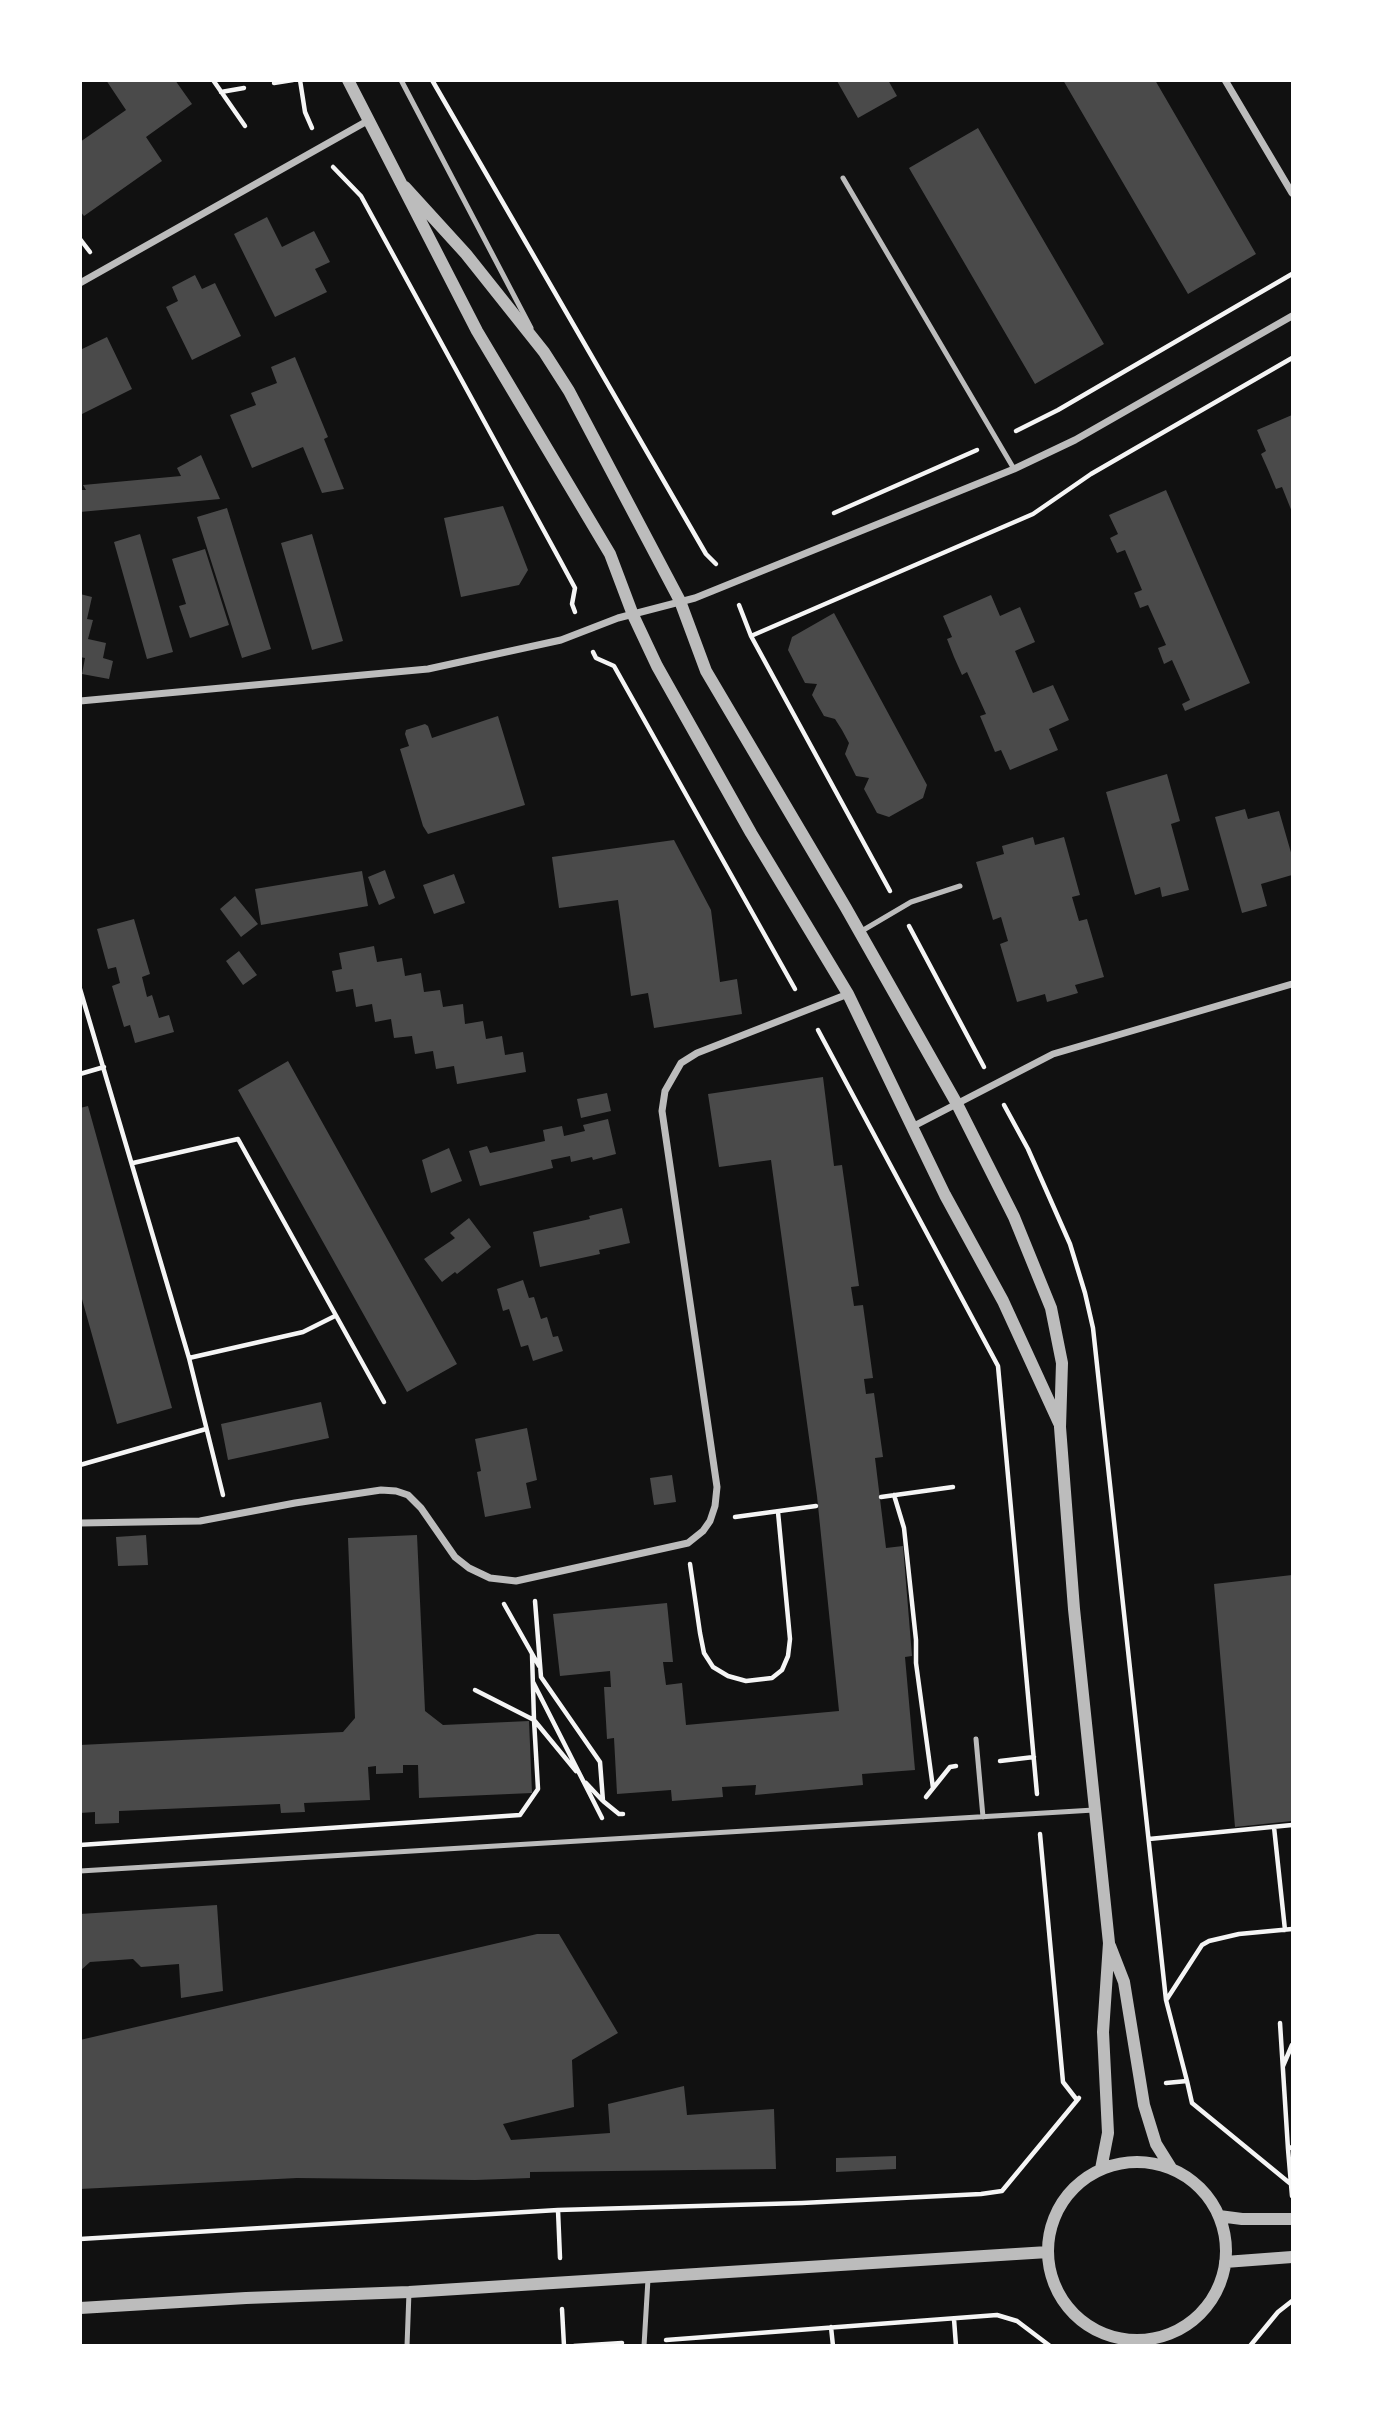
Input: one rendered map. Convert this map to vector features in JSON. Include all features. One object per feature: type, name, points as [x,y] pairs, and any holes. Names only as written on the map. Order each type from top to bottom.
[{"type":"street","points":[[348,80],[477,331],[610,554],[633,615],[657,666],[751,833],[848,994],[911,1128],[1003,1301],[1060,1427]]},
{"type":"street","points":[[1225,80],[1293,193]]},
{"type":"street","points":[[80,283],[369,120]]},
{"type":"street","points":[[405,187],[466,254],[544,352],[569,391],[680,601],[706,671],[860,932],[957,1104],[1014,1217],[1051,1308],[1062,1363],[1060,1427],[1074,1609],[1109,1942],[1102,2032],[1108,2133],[1101,2169]]},
{"type":"street","points":[[80,701],[428,669],[561,639],[730,586],[1014,469],[1075,440],[1293,317]]},
{"type":"street","points":[[911,1128],[1053,1054],[1293,984]]},
{"type":"street","points":[[80,1523],[200,1521],[295,1503],[381,1490],[396,1491],[408,1495],[421,1508],[455,1557],[469,1568],[490,1578],[516,1581],[688,1543],[703,1531],[710,1521],[715,1506],[716,1487],[662,1111],[665,1091],[681,1063],[696,1052],[848,994]]},
{"type":"street","points":[[1109,1942],[1124,1982],[1144,2105],[1156,2144],[1171,2168]]},
{"type":"street","points":[[1126,2162],[1149,2162],[1171,2168],[1191,2180],[1208,2196],[1219,2217],[1225,2239],[1225,2262],[1219,2285],[1207,2305],[1170,2339],[1127,2342],[1102,2333],[1080,2319],[1063,2300],[1052,2277],[1048,2252],[1051,2226],[1062,2203],[1079,2183],[1101,2169],[1126,2162]]},
{"type":"street","points":[[1219,2217],[1293,2219]]},
{"type":"street","points":[[80,2308],[409,2292],[1048,2252]]},
{"type":"street","points":[[1225,2262],[1293,2257]]},
{"type":"lane","points":[[401,80],[544,352]]},
{"type":"lane","points":[[843,178],[1014,469]]},
{"type":"lane","points":[[860,932],[911,902],[960,886]]},
{"type":"lane","points":[[976,1739],[983,1817]]},
{"type":"lane","points":[[80,1871],[1094,1810]]},
{"type":"lane","points":[[645,2344],[648,2276]]},
{"type":"lane","points":[[407,2346],[409,2292]]},
{"type":"path","points":[[213,80],[245,126]]},
{"type":"path","points":[[274,83],[293,80]]},
{"type":"path","points":[[300,80],[305,112],[322,147],[336,171],[361,196],[575,588],[572,604],[596,658],[614,666],[808,1011],[998,1366],[1063,2082],[1077,2100]]},
{"type":"path","points":[[221,92],[244,88]]},
{"type":"path","points":[[1277,294],[1272,285],[1293,274]]},
{"type":"path","points":[[751,636],[1033,514],[1093,473],[1293,358]]},
{"type":"path","points":[[1089,464],[1093,473]]},
{"type":"path","points":[[80,989],[189,1357],[228,1517]]},
{"type":"path","points":[[80,1074],[104,1067]]},
{"type":"path","points":[[133,1163],[238,1139],[384,1402]]},
{"type":"path","points":[[189,1357],[303,1332],[335,1316]]},
{"type":"path","points":[[80,1465],[206,1429]]},
{"type":"path","points":[[881,1497],[953,1487]]},
{"type":"path","points":[[894,1495],[904,1528],[916,1663],[933,1788]]},
{"type":"path","points":[[710,1521],[816,1506]]},
{"type":"path","points":[[688,1543],[705,1653],[713,1667],[728,1676],[746,1681],[772,1678],[782,1670],[788,1656],[790,1639],[778,1511]]},
{"type":"path","points":[[490,1578],[541,1670]]},
{"type":"path","points":[[534,1578],[541,1677],[600,1762],[603,1801]]},
{"type":"path","points":[[80,1845],[520,1815],[538,1788],[532,1654]]},
{"type":"path","points":[[533,1682],[613,1839]]},
{"type":"path","points":[[475,1690],[534,1720],[603,1801],[619,1814],[631,1814]]},
{"type":"path","points":[[992,1762],[1034,1757]]},
{"type":"path","points":[[923,1801],[950,1767],[964,1765]]},
{"type":"path","points":[[1149,1839],[1293,1825]]},
{"type":"path","points":[[1274,1827],[1286,1930]]},
{"type":"path","points":[[1167,2000],[1202,1945],[1209,1941],[1239,1934],[1293,1929]]},
{"type":"path","points":[[1280,2023],[1292,2185]]},
{"type":"path","points":[[1283,2067],[1293,2045]]},
{"type":"path","points":[[1141,2086],[1187,2081],[1192,2103],[1292,2185]]},
{"type":"path","points":[[80,2239],[558,2210],[802,2203],[1002,2191],[1083,2093],[1105,2089]]},
{"type":"path","points":[[1250,2346],[1278,2312],[1293,2301]]},
{"type":"path","points":[[574,2346],[645,2344],[997,2315],[1017,2321],[1050,2346]]},
{"type":"path","points":[[954,2319],[956,2346]]},
{"type":"path","points":[[831,2327],[833,2346]]},
{"type":"building","points":[[106,80],[175,80],[192,104],[146,137],[162,161],[84,216],[80,211],[80,142],[126,110]]},
{"type":"building","points":[[888,80],[897,96],[858,118],[837,81]]},
{"type":"building","points":[[1063,80],[1155,80],[1256,254],[1188,294]]},
{"type":"building","points":[[978,128],[1104,344],[1035,384],[909,168]]},
{"type":"building","points":[[267,217],[282,247],[314,231],[330,262],[315,269],[327,292],[275,317],[234,234]]},
{"type":"building","points":[[195,275],[202,289],[215,283],[241,336],[192,360],[166,307],[178,301],[172,287]]},
{"type":"building","points":[[107,337],[132,389],[80,415],[80,350]]},
{"type":"building","points":[[295,357],[328,437],[324,439],[344,489],[322,493],[303,447],[252,468],[230,415],[256,405],[251,393],[277,383],[271,367]]},
{"type":"building","points":[[1292,415],[1292,512],[1282,487],[1276,489],[1261,454],[1266,451],[1257,430]]},
{"type":"building","points":[[201,455],[220,499],[80,512],[80,490],[86,490],[83,485],[181,476],[177,468]]},
{"type":"building","points":[[1166,490],[1250,683],[1185,711],[1182,704],[1190,700],[1172,660],[1164,664],[1158,648],[1166,645],[1148,605],[1140,608],[1134,593],[1142,590],[1125,550],[1117,553],[1110,538],[1118,534],[1109,515]]},
{"type":"building","points":[[503,506],[528,570],[519,585],[461,597],[444,518]]},
{"type":"building","points":[[227,508],[271,649],[242,658],[197,517]]},
{"type":"building","points":[[140,534],[173,652],[147,659],[114,542]]},
{"type":"building","points":[[312,534],[343,641],[312,650],[281,543]]},
{"type":"building","points":[[205,549],[229,625],[190,638],[179,606],[186,604],[172,559]]},
{"type":"building","points":[[80,594],[92,597],[87,619],[93,620],[88,639],[106,643],[103,658],[113,661],[109,679],[82,674],[85,658],[80,657]]},
{"type":"building","points":[[991,595],[1000,616],[1020,607],[1035,642],[1015,651],[1033,693],[1053,685],[1069,720],[1049,729],[1058,750],[1010,770],[1001,750],[995,752],[980,716],[986,714],[967,672],[962,675],[954,657],[947,639],[952,637],[943,616]]},
{"type":"building","points":[[834,613],[927,785],[923,798],[889,817],[877,813],[864,789],[869,778],[856,776],[845,754],[849,743],[842,730],[835,719],[824,716],[812,695],[817,684],[805,683],[788,650],[792,637]]},
{"type":"building","points":[[498,716],[525,805],[428,834],[423,826],[400,749],[409,746],[406,730],[425,724],[432,738]]},
{"type":"building","points":[[1167,774],[1180,821],[1171,824],[1189,890],[1162,897],[1160,887],[1135,895],[1106,792]]},
{"type":"building","points":[[1245,809],[1248,819],[1279,811],[1292,856],[1292,875],[1261,884],[1267,906],[1242,913],[1215,817]]},
{"type":"building","points":[[1033,837],[1035,845],[1064,837],[1080,895],[1072,897],[1079,921],[1087,919],[1104,977],[1075,985],[1078,993],[1047,1002],[1045,994],[1017,1002],[1000,944],[1008,941],[1001,917],[993,920],[976,862],[1004,854],[1002,846]]},
{"type":"building","points":[[674,840],[711,910],[720,982],[737,979],[742,1014],[654,1028],[648,993],[631,996],[618,900],[559,908],[552,857]]},
{"type":"building","points":[[385,870],[395,898],[379,905],[368,877]]},
{"type":"building","points":[[362,871],[368,906],[261,925],[255,889]]},
{"type":"building","points":[[454,874],[465,903],[434,914],[423,885]]},
{"type":"building","points":[[235,896],[258,924],[241,937],[220,909]]},
{"type":"building","points":[[134,919],[150,974],[142,977],[147,997],[152,995],[159,1018],[169,1015],[174,1032],[135,1043],[130,1025],[124,1027],[112,986],[120,983],[116,967],[108,969],[97,929]]},
{"type":"building","points":[[374,946],[377,962],[402,958],[405,976],[421,973],[424,992],[440,990],[443,1007],[463,1004],[465,1024],[483,1021],[486,1039],[502,1036],[505,1055],[523,1052],[526,1072],[457,1084],[454,1066],[436,1069],[433,1051],[415,1054],[412,1036],[394,1038],[391,1019],[375,1022],[372,1004],[356,1007],[353,989],[336,992],[332,971],[342,969],[339,953]]},
{"type":"building","points":[[239,951],[257,975],[243,985],[226,961]]},
{"type":"building","points":[[288,1061],[457,1364],[407,1392],[238,1090]]},
{"type":"building","points":[[823,1077],[834,1166],[842,1165],[859,1286],[851,1287],[854,1306],[863,1305],[873,1378],[864,1379],[866,1394],[874,1393],[883,1457],[875,1458],[886,1548],[903,1546],[912,1656],[905,1657],[915,1770],[862,1774],[863,1785],[755,1795],[756,1785],[722,1787],[723,1797],[672,1801],[671,1790],[617,1794],[614,1738],[607,1739],[604,1687],[611,1687],[610,1671],[560,1676],[553,1614],[667,1603],[673,1662],[663,1662],[666,1685],[682,1683],[686,1725],[839,1711],[817,1496],[771,1160],[719,1167],[708,1094]]},
{"type":"building","points":[[607,1093],[611,1111],[581,1118],[577,1099]]},
{"type":"building","points":[[88,1106],[172,1408],[117,1424],[80,1292],[80,1108]]},
{"type":"building","points":[[608,1119],[616,1154],[593,1160],[592,1157],[571,1162],[570,1156],[551,1160],[553,1168],[480,1186],[469,1151],[487,1146],[490,1153],[545,1141],[543,1130],[562,1126],[564,1136],[585,1131],[583,1125]]},
{"type":"building","points":[[449,1148],[462,1181],[431,1193],[422,1160]]},
{"type":"building","points":[[622,1208],[630,1243],[599,1250],[600,1254],[540,1267],[533,1232],[590,1219],[589,1216]]},
{"type":"building","points":[[469,1218],[491,1247],[457,1274],[455,1272],[442,1282],[424,1259],[455,1238],[450,1233]]},
{"type":"building","points":[[523,1280],[529,1298],[534,1297],[541,1319],[547,1317],[553,1337],[558,1336],[563,1351],[533,1361],[528,1345],[521,1347],[509,1309],[503,1311],[497,1289]]},
{"type":"building","points":[[321,1402],[329,1438],[228,1460],[221,1424]]},
{"type":"building","points":[[527,1428],[537,1480],[526,1483],[531,1508],[485,1517],[477,1472],[481,1471],[475,1439]]},
{"type":"building","points":[[672,1475],[676,1502],[654,1505],[650,1478]]},
{"type":"building","points":[[146,1535],[148,1565],[118,1566],[116,1537]]},
{"type":"building","points":[[417,1535],[425,1711],[443,1725],[529,1721],[532,1793],[419,1798],[418,1765],[403,1765],[403,1773],[376,1774],[376,1766],[368,1767],[370,1800],[304,1803],[305,1812],[281,1813],[280,1804],[119,1811],[119,1823],[95,1824],[95,1812],[80,1813],[80,1745],[343,1732],[355,1718],[348,1538]]},
{"type":"building","points":[[1292,1575],[1292,1821],[1235,1827],[1214,1584]]},
{"type":"building","points":[[217,1905],[223,1991],[181,1998],[179,1964],[141,1967],[133,1959],[90,1962],[80,1971],[80,1914]]},
{"type":"building","points":[[537,1934],[559,1934],[618,2033],[572,2060],[574,2107],[503,2124],[511,2140],[610,2133],[608,2104],[684,2086],[687,2115],[774,2109],[776,2169],[530,2172],[530,2178],[475,2180],[297,2178],[80,2189],[80,2040]]},
{"type":"building","points":[[896,2156],[896,2169],[836,2172],[836,2158]]}]
